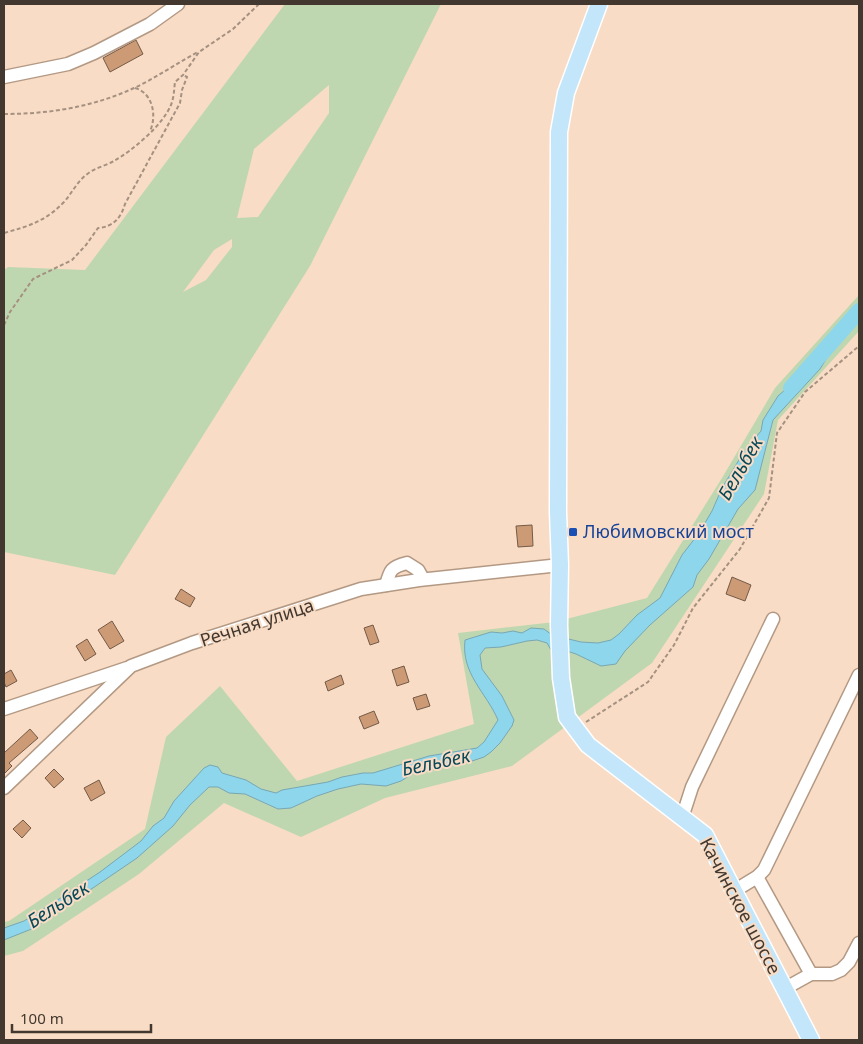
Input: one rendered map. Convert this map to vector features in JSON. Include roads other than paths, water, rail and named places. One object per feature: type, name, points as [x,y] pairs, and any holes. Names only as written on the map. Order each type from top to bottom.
[{"type":"main road","name":"Качинское шоссе","points":[[599,4],[566,93],[559,132],[559,625],[561,678],[567,717],[588,746],[706,835],[811,1040]]},
{"type":"street","points":[[4,77],[68,64],[94,53],[150,24],[178,4]]},
{"type":"street","points":[[386,585],[389,573],[395,566],[407,563],[418,570],[423,579]]},
{"type":"street","name":"Речная улица","points":[[4,788],[131,666],[192,643],[361,590],[423,579],[560,565]]},
{"type":"street","points":[[682,818],[692,786],[772,619]]},
{"type":"street","points":[[4,709],[131,666]]},
{"type":"street","points":[[734,891],[757,878],[764,870],[859,675]]},
{"type":"street","points":[[757,878],[811,974]]},
{"type":"street","points":[[784,989],[811,974],[823,975],[841,970],[849,962],[859,943]]},
{"type":"water","name":"Бельбек","points":[[859,308],[859,321],[833,348],[820,369],[773,420],[755,490],[738,509],[709,559],[697,575],[693,587],[650,625],[625,651],[616,664],[601,666],[564,650],[551,650],[547,643],[537,640],[485,648],[480,655],[482,669],[502,696],[514,720],[500,743],[484,757],[417,771],[401,781],[386,786],[361,784],[338,789],[291,808],[278,809],[245,794],[229,793],[218,787],[209,787],[190,805],[173,826],[137,858],[34,928],[4,940],[4,928],[24,921],[56,901],[100,872],[141,841],[153,826],[164,818],[174,801],[204,768],[210,765],[218,767],[222,773],[246,780],[261,789],[276,793],[282,790],[328,782],[342,777],[373,773],[429,756],[477,748],[484,742],[498,720],[471,673],[465,652],[465,640],[491,632],[513,631],[522,633],[531,628],[544,629],[552,635],[581,642],[598,643],[611,640],[619,634],[637,615],[660,598],[682,555],[699,533],[712,511],[722,488],[745,450],[761,431],[763,420],[778,396],[804,373],[836,338]]},
{"type":"waterway","name":"Бельбек","points":[[791,388],[859,311]]},
{"type":"place","name":"Любимовский мост","points":[[573,532]]}]
